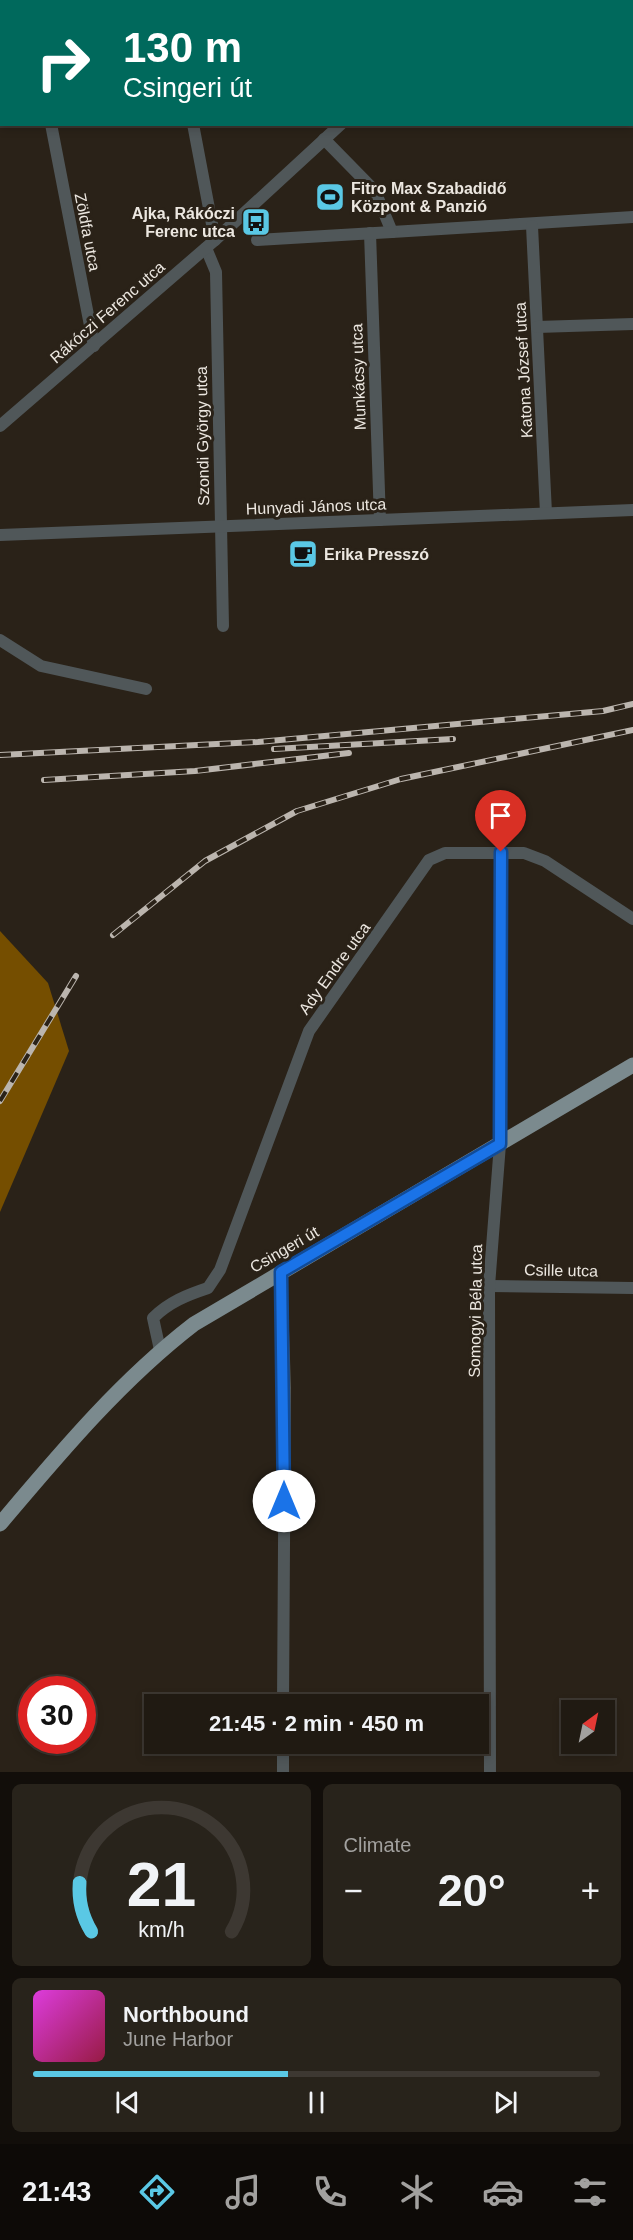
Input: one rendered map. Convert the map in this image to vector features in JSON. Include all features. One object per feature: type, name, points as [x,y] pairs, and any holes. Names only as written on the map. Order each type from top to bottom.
[{"type":"main road","name":"Csingeri út","points":[[0,1524],[66,1446],[160,1350],[194,1324],[633,1065]]},
{"type":"street","name":"Zöldfa utca","points":[[51,126],[94,346]]},
{"type":"street","name":"Szondi György utca","points":[[193,126],[216,272],[223,626]]},
{"type":"street","name":"Rákóczi Ferenc utca","points":[[0,426],[211,244],[328,132]]},
{"type":"street","points":[[328,132],[375,190],[392,232]]},
{"type":"street","points":[[257,240],[532,226],[633,218]]},
{"type":"street","name":"Katona József utca","points":[[532,226],[546,513]]},
{"type":"street","name":"Munkácsy utca","points":[[370,233],[380,520]]},
{"type":"street","points":[[537,327],[633,324]]},
{"type":"street","name":"Hunyadi János utca","points":[[0,535],[633,510]]},
{"type":"street","points":[[0,640],[41,666],[146,689]]},
{"type":"street","name":"Somogyi Béla utca","points":[[490,1772],[489,1286],[500,1144],[501,852]]},
{"type":"street","name":"Ady Endre utca","points":[[160,1350],[153,1318],[163,1308],[183,1297],[208,1288],[220,1270],[309,1031],[332,995],[381,932],[429,860],[445,853],[524,854],[545,861],[633,919]]},
{"type":"street","points":[[281,1272],[285,1388],[283,1694]]},
{"type":"street","name":"Csille utca","points":[[489,1286],[633,1288]]},
{"type":"street","points":[[283,1754],[283,1772]]},
{"type":"shaded area","points":[[0,931],[48,983],[69,1051],[0,1212]]},
{"type":"railway","points":[[0,755],[258,742],[603,711],[633,704]]},
{"type":"railway","points":[[113,935],[205,861],[297,811],[401,779],[633,730]]},
{"type":"railway","points":[[274,749],[453,739]]},
{"type":"railway","points":[[44,780],[195,771],[349,753]]},
{"type":"railway","points":[[0,1101],[76,976]]},
{"type":"place","name":"Fitro Max Szabadidő Központ & Panzió","points":[[330,197]]},
{"type":"place","name":"Ajka, Rákóczi Ferenc utca","points":[[256,222]]},
{"type":"place","name":"Erika Presszó","points":[[303,554]]},
{"type":"route","points":[[284,1501],[285,1388],[281,1272],[500,1144],[501,852]]}]
